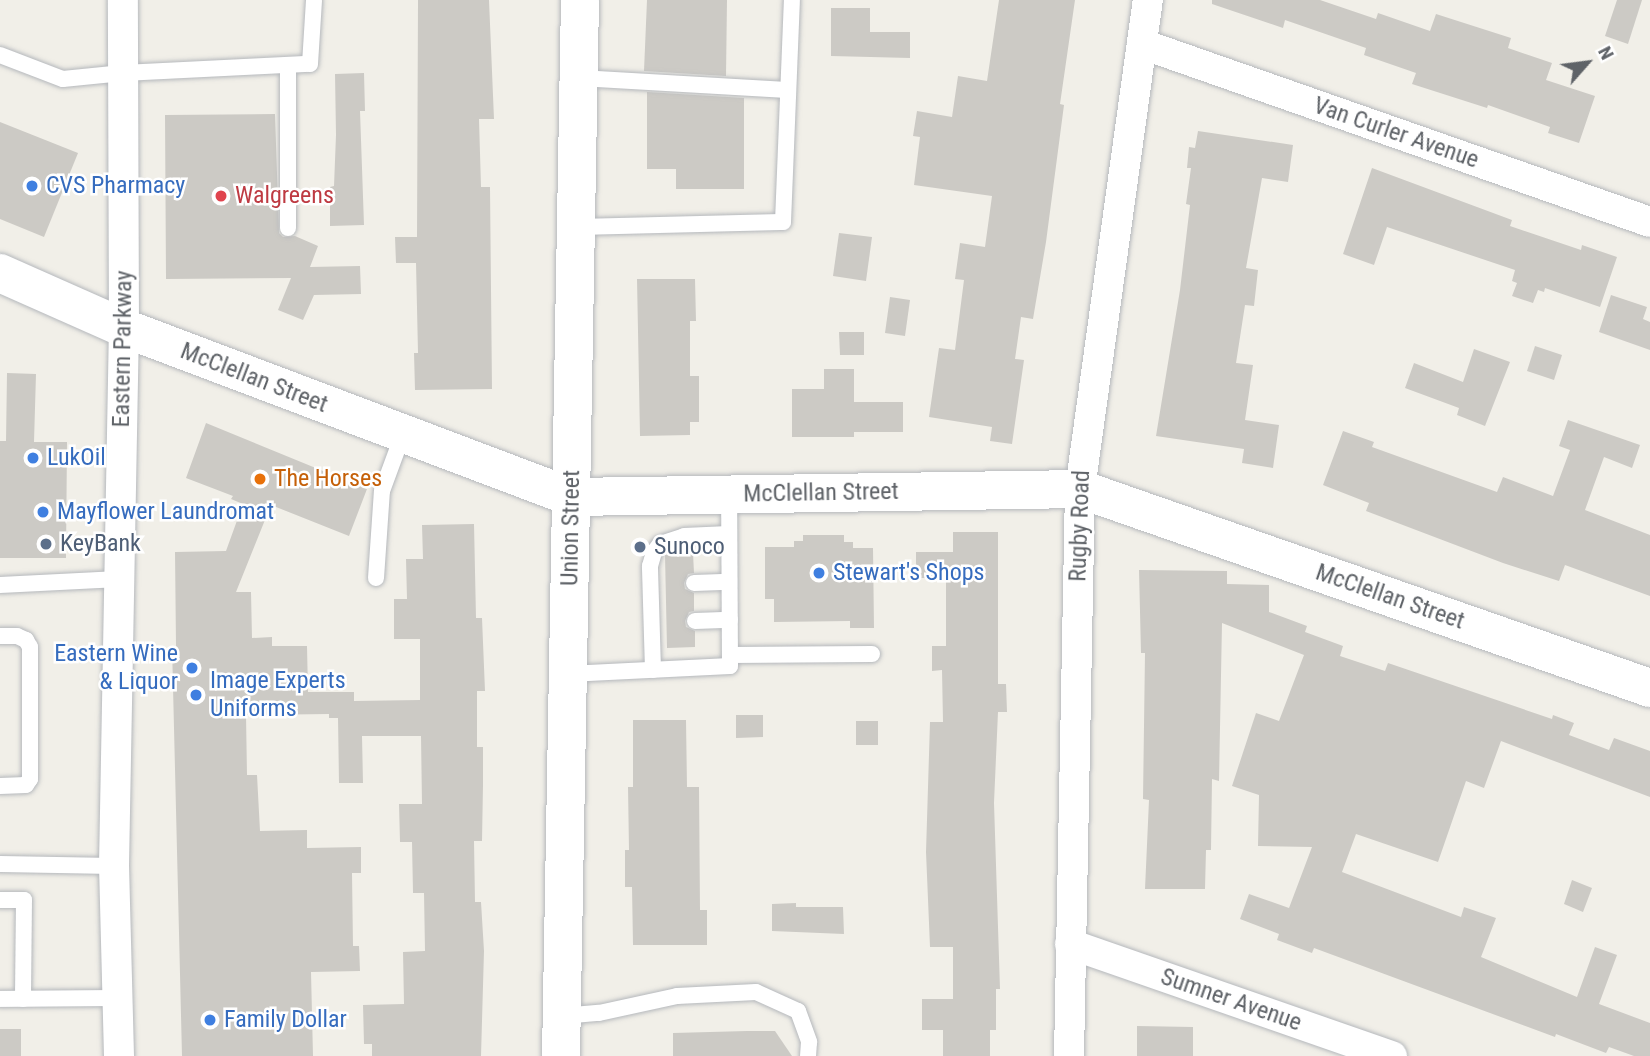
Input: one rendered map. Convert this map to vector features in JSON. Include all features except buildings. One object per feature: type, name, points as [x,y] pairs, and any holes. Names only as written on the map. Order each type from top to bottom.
[{"type":"street","name":"Eastern Parkway","points":[[104,1056],[114,866],[124,328],[123,0]]},
{"type":"street","name":"Union Street","points":[[561,1056],[580,0]]},
{"type":"street","name":"Rugby Road","points":[[1069,1056],[1080,489],[1148,0]]},
{"type":"street","name":"Van Curler Avenue","points":[[1142,44],[1650,222]]},
{"type":"street","name":"McClellan Street","points":[[0,273],[124,328],[572,497],[1080,489],[1650,688]]},
{"type":"street","name":"Eastern Parkway","points":[[114,866],[119,1056]]},
{"type":"street","name":"Sumner Avenue","points":[[1070,944],[1392,1056]]},
{"type":"lane","points":[[0,55],[63,79],[123,73],[310,64],[314,0]]},
{"type":"lane","points":[[576,227],[783,222],[792,0]]},
{"type":"lane","points":[[288,65],[288,228]]},
{"type":"lane","points":[[579,78],[788,90]]},
{"type":"lane","points":[[376,578],[382,491],[403,434]]},
{"type":"lane","points":[[568,674],[730,666],[729,495]]},
{"type":"lane","points":[[653,670],[659,621],[658,583],[652,559],[660,544],[684,536],[729,534]]},
{"type":"lane","points":[[0,585],[119,579]]},
{"type":"lane","points":[[694,583],[729,582]]},
{"type":"lane","points":[[695,621],[730,621]]},
{"type":"lane","points":[[0,636],[26,639],[30,647],[30,779],[26,785],[0,786]]},
{"type":"lane","points":[[730,654],[872,654]]},
{"type":"lane","points":[[0,864],[114,866]]},
{"type":"lane","points":[[0,900],[24,900],[23,999]]},
{"type":"lane","points":[[562,1016],[599,1013],[677,996],[755,992],[798,1011],[809,1042],[808,1056]]},
{"type":"lane","points":[[0,999],[107,998]]},
{"type":"place","name":"CVS Pharmacy","points":[[32,186]]},
{"type":"place","name":"Walgreens","points":[[221,196]]},
{"type":"place","name":"LukOil","points":[[33,458]]},
{"type":"place","name":"The Horses","points":[[260,479]]},
{"type":"place","name":"Mayflower Laundromat","points":[[43,512]]},
{"type":"place","name":"KeyBank","points":[[46,544]]},
{"type":"place","name":"Sunoco","points":[[640,547]]},
{"type":"place","name":"Stewart's Shops","points":[[819,573]]},
{"type":"place","name":"Eastern Wine & Liquor","points":[[192,668]]},
{"type":"place","name":"Image Experts Uniforms","points":[[196,695]]},
{"type":"place","name":"Family Dollar","points":[[210,1020]]}]
